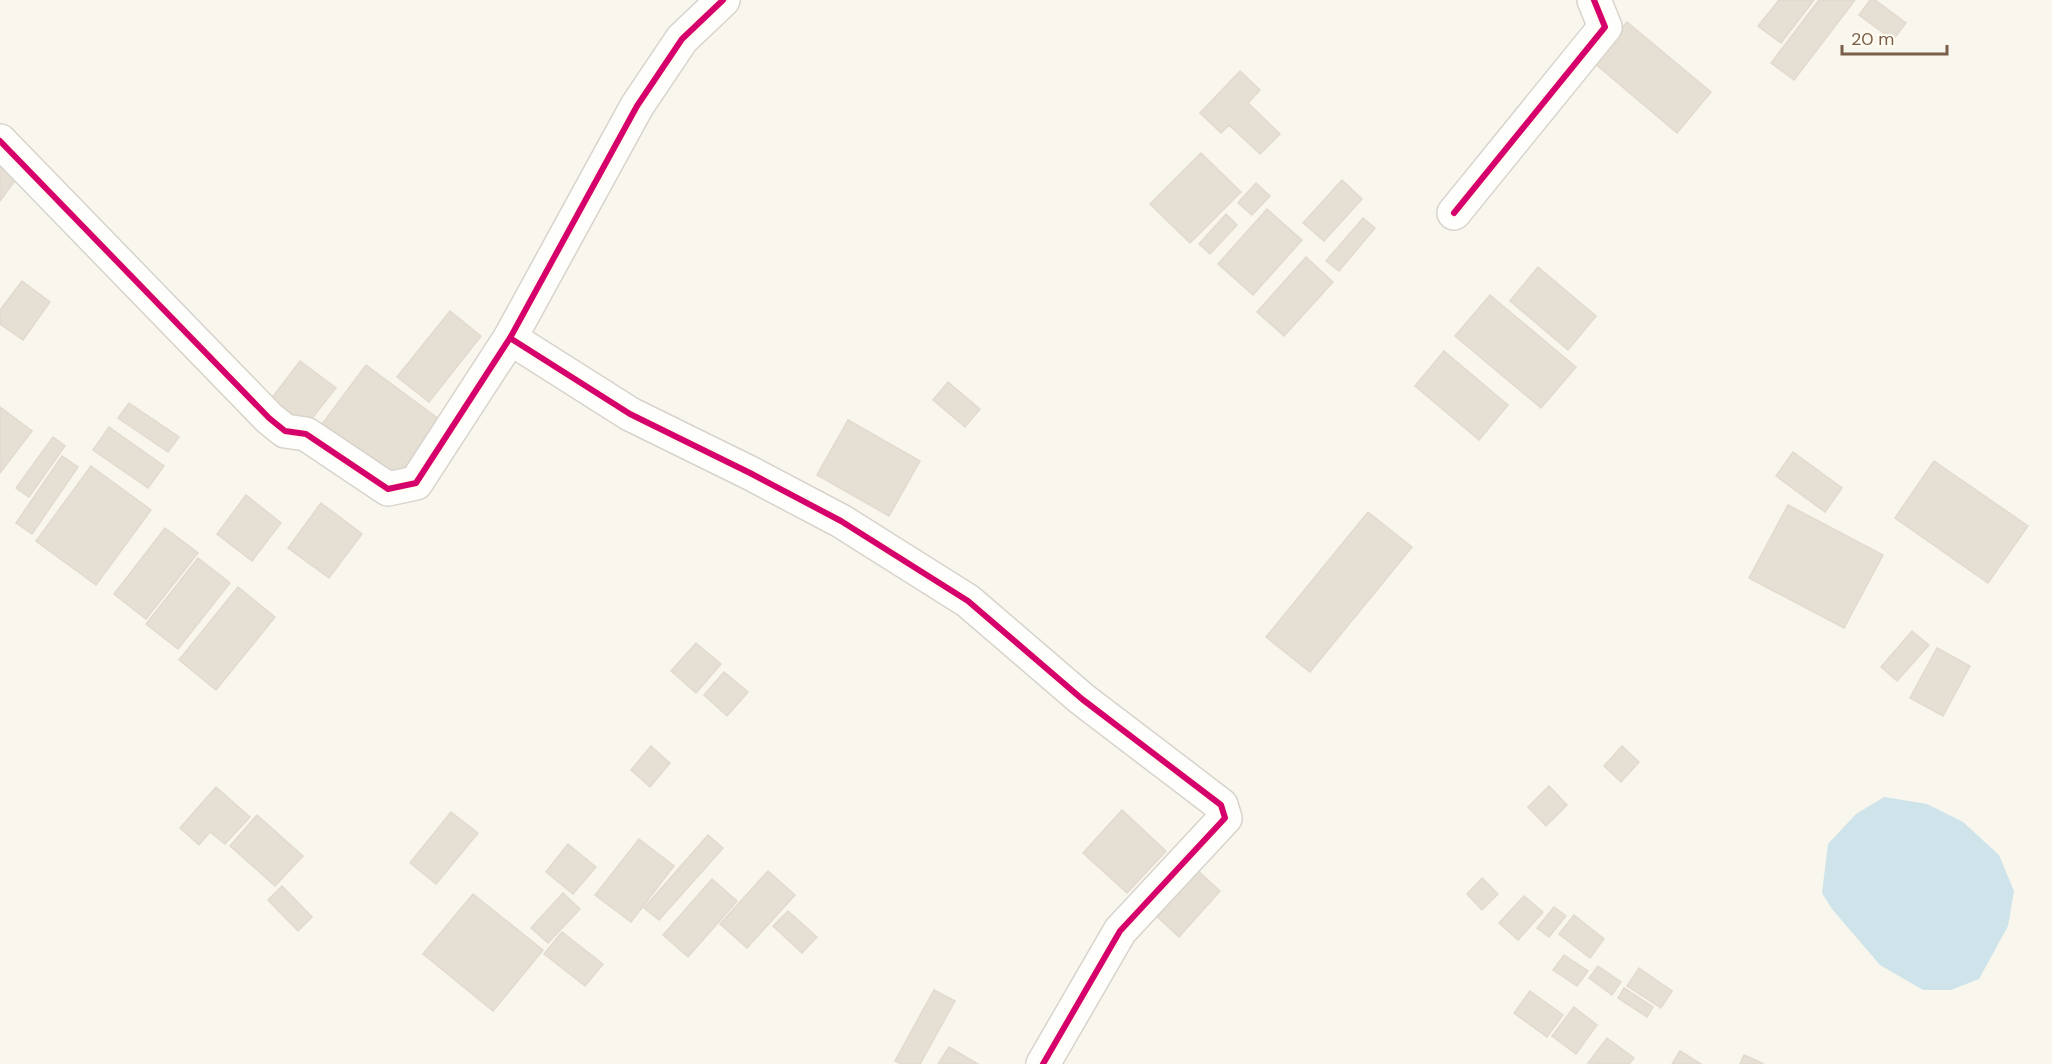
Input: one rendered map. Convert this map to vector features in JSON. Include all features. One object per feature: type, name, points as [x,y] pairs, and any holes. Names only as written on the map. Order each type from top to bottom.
[{"type":"street","points":[[0,141],[269,418],[285,431],[306,434],[388,489],[416,483],[510,338],[637,106],[682,39],[723,0]]},
{"type":"street","points":[[1454,213],[1605,27],[1594,0]]},
{"type":"street","points":[[510,338],[630,414],[841,521],[968,601],[1082,699],[1221,805],[1225,818],[1120,931],[1043,1064]]},
{"type":"water","points":[[1884,797],[1927,804],[1963,822],[1999,855],[2014,891],[2008,926],[1979,979],[1951,990],[1923,990],[1880,965],[1832,909],[1822,893],[1828,844],[1856,814]]},
{"type":"building","points":[[1779,0],[1814,0],[1781,43],[1758,26]]},
{"type":"building","points":[[1819,0],[1855,0],[1794,80],[1771,63]]},
{"type":"building","points":[[1870,0],[1875,0],[1906,23],[1893,40],[1859,15]]},
{"type":"building","points":[[1627,22],[1711,92],[1677,133],[1593,62]]},
{"type":"building","points":[[1240,71],[1260,90],[1248,103],[1280,134],[1260,154],[1229,125],[1221,133],[1200,113]]},
{"type":"building","points":[[1201,153],[1241,192],[1190,243],[1150,204]]},
{"type":"building","points":[[0,155],[22,171],[0,201]]},
{"type":"building","points":[[1342,180],[1362,199],[1324,241],[1303,223]]},
{"type":"building","points":[[1256,183],[1270,196],[1252,215],[1238,203]]},
{"type":"building","points":[[1267,209],[1302,240],[1253,295],[1218,264]]},
{"type":"building","points":[[1226,214],[1237,225],[1210,254],[1199,244]]},
{"type":"building","points":[[1363,218],[1375,228],[1339,271],[1326,261]]},
{"type":"building","points":[[1306,257],[1333,282],[1284,336],[1257,312]]},
{"type":"building","points":[[1538,267],[1596,316],[1568,350],[1510,301]]},
{"type":"building","points":[[22,281],[50,302],[23,340],[0,324],[0,310]]},
{"type":"building","points":[[1490,295],[1576,367],[1541,408],[1455,336]]},
{"type":"building","points":[[450,311],[481,336],[429,402],[397,377]]},
{"type":"building","points":[[1444,351],[1508,405],[1479,440],[1415,386]]},
{"type":"building","points":[[300,361],[336,388],[306,426],[271,399]]},
{"type":"building","points":[[366,365],[440,420],[397,478],[322,424]]},
{"type":"building","points":[[948,382],[980,409],[965,427],[933,400]]},
{"type":"building","points":[[129,403],[179,437],[168,452],[118,418]]},
{"type":"building","points":[[0,407],[32,431],[0,473]]},
{"type":"building","points":[[848,420],[920,461],[889,516],[817,475]]},
{"type":"building","points":[[109,427],[164,466],[148,488],[93,450]]},
{"type":"building","points":[[53,437],[65,446],[29,497],[16,488]]},
{"type":"building","points":[[1793,452],[1842,488],[1825,512],[1776,476]]},
{"type":"building","points":[[62,456],[78,467],[32,534],[16,523]]},
{"type":"building","points":[[1934,461],[2028,526],[1988,583],[1895,518]]},
{"type":"building","points":[[91,466],[151,510],[96,585],[36,541]]},
{"type":"building","points":[[246,495],[281,523],[252,561],[217,534]]},
{"type":"building","points":[[321,503],[362,534],[329,578],[288,548]]},
{"type":"building","points":[[1788,505],[1883,555],[1844,628],[1749,578]]},
{"type":"building","points":[[1368,512],[1412,547],[1310,672],[1266,637]]},
{"type":"building","points":[[165,528],[198,553],[146,619],[114,594]]},
{"type":"building","points":[[198,558],[230,583],[178,649],[146,624]]},
{"type":"building","points":[[238,587],[275,617],[216,690],[179,660]]},
{"type":"building","points":[[1912,631],[1929,645],[1897,681],[1881,667]]},
{"type":"building","points":[[696,643],[721,664],[696,693],[671,671]]},
{"type":"building","points":[[1937,648],[1970,666],[1943,716],[1910,698]]},
{"type":"building","points":[[724,672],[748,692],[727,716],[704,695]]},
{"type":"building","points":[[651,746],[670,763],[650,787],[631,770]]},
{"type":"building","points":[[1622,746],[1639,762],[1621,782],[1604,766]]},
{"type":"building","points":[[1549,786],[1567,805],[1546,826],[1528,807]]},
{"type":"building","points":[[216,787],[250,817],[225,844],[210,832],[199,845],[180,828]]},
{"type":"building","points":[[1122,810],[1166,851],[1127,893],[1083,853]]},
{"type":"building","points":[[451,812],[478,833],[436,884],[410,863]]},
{"type":"building","points":[[257,815],[303,856],[275,886],[230,846]]},
{"type":"building","points":[[708,835],[723,848],[659,920],[644,908]]},
{"type":"building","points":[[639,839],[674,866],[631,922],[595,895]]},
{"type":"building","points":[[568,844],[596,867],[573,894],[546,872]]},
{"type":"building","points":[[1194,867],[1220,891],[1179,937],[1152,912]]},
{"type":"building","points":[[768,871],[795,895],[747,948],[720,924]]},
{"type":"building","points":[[1482,878],[1498,894],[1482,910],[1467,894]]},
{"type":"building","points":[[712,879],[737,901],[688,957],[663,935]]},
{"type":"building","points":[[282,886],[312,917],[298,931],[268,900]]},
{"type":"building","points":[[563,893],[580,909],[548,943],[531,928]]},
{"type":"building","points":[[473,894],[543,950],[493,1011],[423,954]]},
{"type":"building","points":[[1524,896],[1543,912],[1518,940],[1499,923]]},
{"type":"building","points":[[1554,907],[1566,916],[1549,937],[1537,928]]},
{"type":"building","points":[[788,911],[817,937],[802,953],[773,926]]},
{"type":"building","points":[[1574,915],[1604,939],[1590,958],[1559,934]]},
{"type":"building","points":[[562,932],[603,964],[585,986],[544,954]]},
{"type":"building","points":[[1564,955],[1588,971],[1577,986],[1553,970]]},
{"type":"building","points":[[1598,966],[1621,982],[1612,995],[1589,978]]},
{"type":"building","points":[[1639,968],[1672,991],[1661,1008],[1627,986]]},
{"type":"building","points":[[1624,988],[1653,1007],[1647,1017],[1618,998]]},
{"type":"building","points":[[934,990],[955,1001],[920,1064],[901,1064],[895,1061]]},
{"type":"building","points":[[1530,991],[1563,1015],[1547,1037],[1514,1013]]},
{"type":"building","points":[[1574,1007],[1597,1025],[1576,1054],[1552,1036]]},
{"type":"building","points":[[1607,1038],[1634,1058],[1629,1064],[1588,1063]]},
{"type":"building","points":[[949,1047],[978,1064],[938,1064]]},
{"type":"building","points":[[1680,1051],[1701,1064],[1672,1064]]},
{"type":"building","points":[[1744,1055],[1764,1064],[1740,1064]]},
{"type":"cycle path","points":[[0,141],[269,418],[285,431],[306,434],[388,489],[416,483],[510,338],[637,106],[682,39],[723,0]]},
{"type":"cycle path","points":[[1454,213],[1605,27],[1594,0]]},
{"type":"cycle path","points":[[510,338],[630,414],[841,521],[968,601],[1082,699],[1221,805],[1225,818],[1120,931],[1043,1064]]}]
